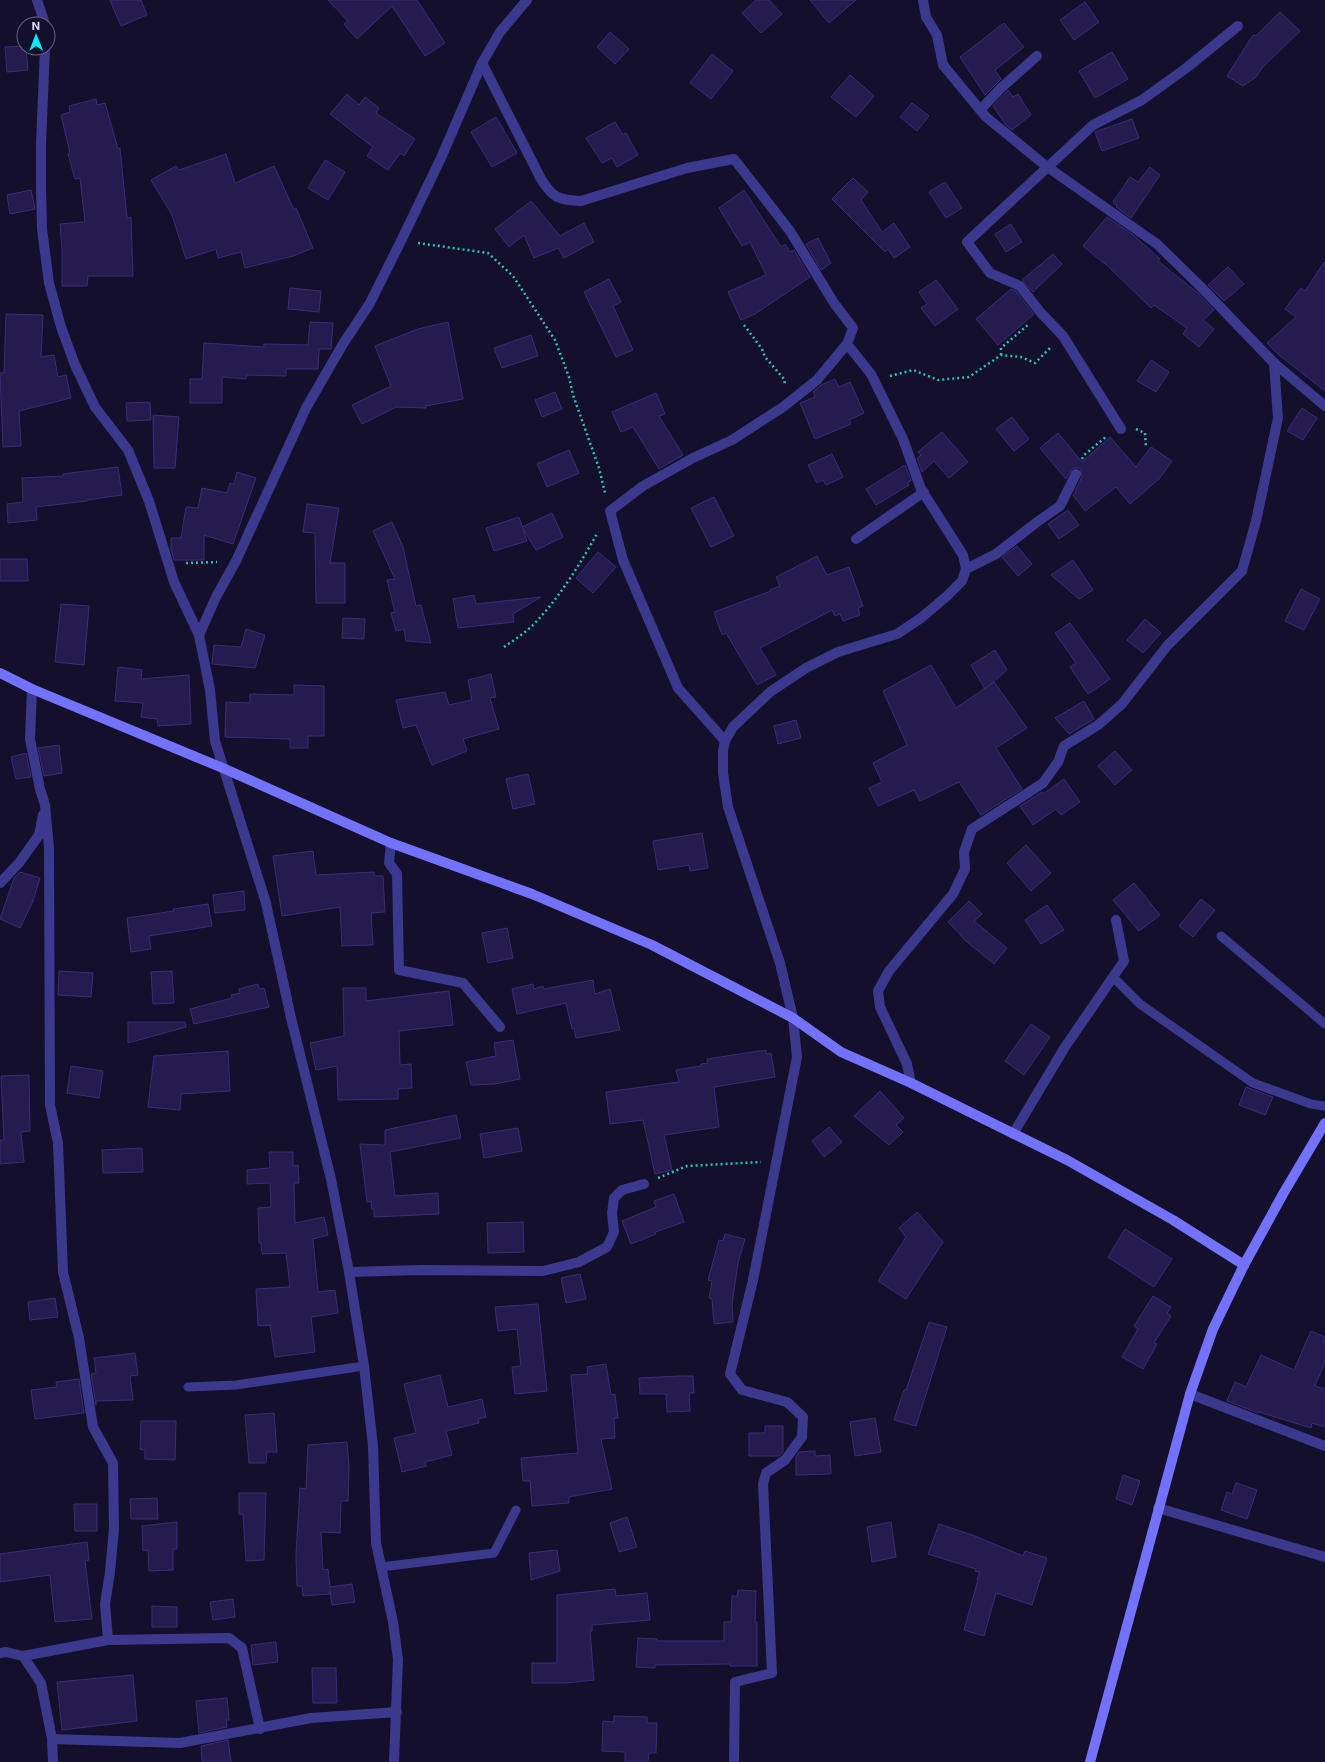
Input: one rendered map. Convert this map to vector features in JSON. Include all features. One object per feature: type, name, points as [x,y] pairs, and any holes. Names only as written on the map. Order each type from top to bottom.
[{"type":"street","points":[[37,0],[42,16]]},
{"type":"street","points":[[199,635],[216,597],[236,561],[306,408],[343,344],[370,303],[441,158],[482,63],[500,32],[527,0]]},
{"type":"street","points":[[923,0],[926,17],[937,35],[943,65],[980,110],[1005,134],[1046,166],[1157,244],[1201,287],[1274,363],[1325,406]]},
{"type":"street","points":[[1121,430],[1063,336],[1041,313],[1020,286],[990,273],[967,242],[1092,124],[1142,100],[1185,69],[1238,26]]},
{"type":"street","points":[[45,56],[41,186],[42,230],[49,283],[61,327],[75,365],[95,407],[128,450],[149,501],[174,582],[199,635],[210,690],[215,741],[266,903],[288,1003],[331,1179],[349,1272],[364,1366],[373,1446],[376,1543],[393,1622],[398,1659],[394,1762]]},
{"type":"street","points":[[980,110],[1001,88],[1037,56]]},
{"type":"street","points":[[482,63],[541,179],[551,194],[565,200],[581,201],[687,168],[734,159],[790,232],[834,303],[853,328],[847,344],[817,380],[783,407],[732,440],[694,458],[643,486],[610,512],[623,560],[678,688],[725,741]]},
{"type":"street","points":[[734,1762],[735,1682],[772,1673],[762,1484],[766,1473],[784,1460],[802,1437],[803,1417],[787,1402],[742,1390],[730,1374],[753,1280],[797,1057],[793,1018],[780,963],[728,807],[723,773],[723,750],[725,741],[733,727],[770,692],[806,668],[838,652],[897,634],[921,618],[947,596],[962,581],[966,569],[962,555],[924,492],[903,439],[867,368],[847,344]]},
{"type":"street","points":[[911,1083],[907,1064],[880,1007],[878,991],[889,971],[953,894],[965,869],[964,852],[972,829],[1043,783],[1058,762],[1064,746],[1098,725],[1122,704],[1167,646],[1242,571],[1256,521],[1278,418],[1274,363]]},
{"type":"street","points":[[966,569],[996,554],[1060,506],[1076,474]]},
{"type":"street","points":[[856,539],[924,492]]},
{"type":"street","points":[[0,673],[32,689],[225,769],[391,843],[532,894],[652,945],[793,1018],[841,1052],[911,1083],[1067,1160],[1173,1220],[1244,1265]]},
{"type":"street","points":[[32,689],[30,739],[40,789],[45,805],[49,848],[50,1105],[58,1143],[63,1272],[79,1338],[93,1427],[113,1463],[114,1528],[110,1572],[104,1604],[108,1640]]},
{"type":"street","points":[[0,883],[19,863],[39,835],[45,805]]},
{"type":"street","points":[[391,843],[390,863],[397,874],[399,970],[462,983],[500,1027]]},
{"type":"street","points":[[1013,1134],[1065,1047],[1124,961],[1116,920]]},
{"type":"street","points":[[1090,1762],[1190,1394],[1213,1329],[1244,1265],[1283,1194],[1325,1123]]},
{"type":"street","points":[[349,1272],[422,1270],[543,1271],[579,1262],[607,1247],[614,1232],[612,1213],[614,1198],[622,1190],[644,1184]]},
{"type":"street","points":[[1190,1394],[1325,1446]]},
{"type":"street","points":[[1158,1508],[1325,1557]]},
{"type":"street","points":[[0,1653],[6,1652],[23,1656],[108,1640],[229,1638],[242,1648],[260,1728]]},
{"type":"street","points":[[23,1656],[41,1683],[52,1739],[53,1762]]},
{"type":"street","points":[[52,1739],[180,1743],[311,1718],[397,1712]]},
{"type":"lane","points":[[1221,936],[1325,1024]]},
{"type":"lane","points":[[1113,977],[1140,1004],[1253,1083],[1311,1104],[1325,1106]]},
{"type":"lane","points":[[188,1387],[236,1385],[364,1366]]},
{"type":"lane","points":[[381,1567],[494,1553],[516,1510]]},
{"type":"path","points":[[401,240],[488,253],[513,276],[555,340],[568,377],[572,395],[599,468],[610,512],[581,561],[556,598],[533,624],[504,647]]},
{"type":"path","points":[[1001,356],[1001,348],[1041,313]]},
{"type":"path","points":[[744,325],[762,349],[764,357],[784,379],[788,402]]},
{"type":"path","points":[[867,368],[891,376],[913,370],[938,380],[969,377],[1001,356],[1021,357],[1035,363],[1063,336]]},
{"type":"path","points":[[167,563],[236,561]]},
{"type":"path","points":[[644,1184],[688,1166],[777,1161]]},
{"type":"building","points":[[110,0],[141,0],[147,15],[121,26]]},
{"type":"building","points":[[328,0],[417,0],[445,43],[425,56],[392,6],[357,39],[344,24],[348,21]]},
{"type":"building","points":[[756,0],[769,0],[782,14],[761,33],[742,13]]},
{"type":"building","points":[[810,0],[856,0],[829,23]]},
{"type":"building","points":[[1085,2],[1099,22],[1074,40],[1060,20]]},
{"type":"building","points":[[1280,12],[1300,31],[1262,68],[1256,77],[1243,86],[1227,76],[1253,35],[1256,36]]},
{"type":"building","points":[[1004,23],[1024,47],[995,70],[1001,79],[985,95],[960,57]]},
{"type":"building","points":[[610,32],[629,49],[615,64],[597,47]]},
{"type":"building","points":[[16,46],[16,56],[27,56],[28,70],[7,72],[5,47]]},
{"type":"building","points":[[1112,52],[1128,79],[1095,98],[1079,71]]},
{"type":"building","points":[[712,54],[733,71],[711,99],[690,83]]},
{"type":"building","points":[[850,75],[874,96],[856,117],[831,97]]},
{"type":"building","points":[[1008,90],[1013,97],[1018,94],[1031,115],[1012,130],[1006,125],[993,106]]},
{"type":"building","points":[[347,94],[359,105],[365,97],[379,108],[376,113],[415,139],[404,156],[400,153],[388,170],[367,156],[373,147],[330,114]]},
{"type":"building","points":[[96,99],[97,105],[105,103],[118,149],[120,148],[127,218],[131,217],[133,276],[88,276],[87,286],[62,286],[60,224],[85,222],[80,178],[75,179],[68,154],[70,153],[61,115],[70,112],[69,106]]},
{"type":"building","points":[[912,103],[929,116],[917,131],[900,117]]},
{"type":"building","points":[[496,117],[517,153],[492,167],[471,132]]},
{"type":"building","points":[[1132,119],[1139,138],[1102,151],[1095,132]]},
{"type":"building","points":[[615,122],[623,135],[626,133],[638,155],[617,167],[612,158],[602,163],[586,138]]},
{"type":"building","points":[[226,154],[235,183],[274,166],[294,210],[296,208],[313,248],[293,256],[245,268],[241,252],[218,258],[216,249],[186,259],[172,215],[151,180],[176,166],[179,170]]},
{"type":"building","points":[[325,160],[345,172],[328,200],[308,188]]},
{"type":"building","points":[[1150,167],[1160,175],[1131,218],[1116,207],[1117,206],[1113,202],[1130,177],[1138,182]]},
{"type":"building","points":[[853,178],[868,192],[861,200],[882,232],[894,223],[910,247],[894,258],[888,249],[885,252],[832,199]]},
{"type":"building","points":[[945,182],[962,208],[946,218],[929,192]]},
{"type":"building","points":[[31,190],[35,209],[10,214],[7,195]]},
{"type":"building","points":[[744,190],[781,247],[785,244],[790,252],[794,250],[810,277],[755,314],[741,320],[728,292],[766,275],[750,242],[742,246],[719,208]]},
{"type":"building","points":[[531,201],[560,236],[584,223],[594,242],[564,258],[558,248],[534,258],[524,235],[509,247],[495,229]]},
{"type":"building","points":[[1107,217],[1132,234],[1160,259],[1158,261],[1199,294],[1214,310],[1203,320],[1214,329],[1199,347],[1183,334],[1187,328],[1154,305],[1151,308],[1110,268],[1083,246]]},
{"type":"building","points":[[1011,224],[1022,242],[1006,252],[995,234]]},
{"type":"building","points":[[818,238],[831,263],[821,270],[806,244]]},
{"type":"building","points":[[1053,254],[1062,264],[1033,292],[1022,280]]},
{"type":"building","points":[[1325,261],[1325,391],[1279,355],[1267,343],[1296,317],[1285,309],[1301,288],[1305,291]]},
{"type":"building","points":[[1228,267],[1244,284],[1224,301],[1208,285]]},
{"type":"building","points":[[609,279],[621,302],[613,306],[633,350],[616,357],[584,292]]},
{"type":"building","points":[[936,280],[958,309],[935,326],[921,308],[927,304],[919,292]]},
{"type":"building","points":[[290,288],[321,291],[319,312],[288,309]]},
{"type":"building","points":[[1011,289],[1016,291],[1034,314],[998,345],[976,319]]},
{"type":"building","points":[[6,314],[43,315],[41,357],[54,355],[58,377],[66,375],[71,398],[19,411],[21,446],[3,447],[0,373],[4,373]]},
{"type":"building","points":[[310,322],[333,323],[331,349],[319,349],[318,369],[286,369],[286,376],[247,375],[246,379],[222,377],[222,403],[190,403],[190,379],[202,379],[204,343],[264,347],[264,344],[308,345]]},
{"type":"building","points":[[448,322],[463,399],[426,406],[426,408],[396,407],[362,424],[352,405],[391,386],[375,346],[418,329]]},
{"type":"building","points":[[531,335],[538,356],[502,368],[494,348]]},
{"type":"building","points":[[1151,360],[1169,372],[1156,392],[1137,381]]},
{"type":"building","points":[[835,379],[839,387],[850,382],[864,413],[849,420],[851,424],[815,439],[800,403],[815,397],[813,392],[821,385]]},
{"type":"building","points":[[555,392],[562,409],[542,417],[535,400]]},
{"type":"building","points":[[656,393],[665,414],[659,416],[683,455],[659,469],[633,427],[621,432],[612,412]]},
{"type":"building","points":[[150,402],[151,420],[127,421],[126,403]]},
{"type":"building","points":[[1302,408],[1317,418],[1303,440],[1287,431]]},
{"type":"building","points":[[153,415],[179,417],[175,468],[154,468]]},
{"type":"building","points":[[1012,417],[1029,439],[1014,451],[996,429]]},
{"type":"building","points":[[942,432],[968,462],[949,478],[934,461],[922,472],[917,458],[921,455],[918,452]]},
{"type":"building","points":[[1058,433],[1082,462],[1110,437],[1136,467],[1151,447],[1172,461],[1160,478],[1130,504],[1116,487],[1085,511],[1073,495],[1076,492],[1075,491],[1082,477],[1081,470],[1079,468],[1073,468],[1066,479],[1040,448]]},
{"type":"building","points":[[569,450],[579,473],[547,487],[537,464]]},
{"type":"building","points":[[832,454],[843,477],[826,485],[823,480],[817,483],[808,465]]},
{"type":"building","points":[[905,465],[911,480],[908,483],[909,485],[876,505],[866,489]]},
{"type":"building","points":[[118,467],[122,495],[36,507],[37,520],[8,523],[7,504],[23,502],[22,478],[63,476],[63,474]]},
{"type":"building","points":[[237,472],[256,478],[233,544],[204,535],[204,560],[174,560],[171,549],[171,538],[181,538],[186,507],[198,508],[202,488],[227,493],[230,483],[234,484]]},
{"type":"building","points":[[714,497],[734,536],[711,547],[691,508]]},
{"type":"building","points":[[307,504],[339,508],[330,563],[345,563],[345,603],[316,603],[315,533],[303,532]]},
{"type":"building","points":[[1068,510],[1079,525],[1059,539],[1048,524]]},
{"type":"building","points":[[552,513],[563,537],[536,550],[522,527]]},
{"type":"building","points":[[519,517],[527,541],[494,551],[486,528]]},
{"type":"building","points":[[392,522],[403,547],[416,606],[421,605],[431,643],[406,641],[404,629],[396,631],[391,613],[395,612],[387,580],[395,579],[373,531]]},
{"type":"building","points":[[1017,546],[1032,564],[1018,576],[1002,557]]},
{"type":"building","points":[[598,552],[616,567],[593,593],[576,578]]},
{"type":"building","points":[[817,556],[827,575],[849,567],[863,606],[858,608],[860,615],[843,621],[840,614],[835,616],[832,610],[760,648],[776,675],[757,685],[726,633],[722,635],[714,612],[771,591],[770,590],[780,586],[776,577]]},
{"type":"building","points":[[0,559],[27,559],[28,581],[0,581]]},
{"type":"building","points":[[1073,560],[1093,590],[1079,599],[1051,575]]},
{"type":"building","points":[[1301,589],[1320,599],[1304,630],[1285,621]]},
{"type":"building","points":[[474,595],[476,604],[541,597],[513,614],[514,622],[458,628],[453,599]]},
{"type":"building","points":[[61,604],[89,606],[84,665],[55,662]]},
{"type":"building","points":[[343,618],[365,619],[364,639],[342,638]]},
{"type":"building","points":[[1145,619],[1161,633],[1143,653],[1127,640]]},
{"type":"building","points":[[1070,623],[1110,679],[1088,694],[1070,667],[1076,663],[1055,633]]},
{"type":"building","points":[[246,629],[265,635],[255,668],[212,664],[214,645],[241,647]]},
{"type":"building","points":[[995,650],[1007,670],[985,689],[971,665]]},
{"type":"building","points":[[931,665],[956,708],[994,682],[1027,728],[996,748],[1022,789],[981,815],[959,782],[920,801],[914,790],[878,806],[869,788],[882,782],[873,763],[907,745],[883,691]]},
{"type":"building","points":[[118,667],[142,670],[141,679],[189,675],[191,724],[158,726],[157,719],[141,717],[143,703],[115,701]]},
{"type":"building","points":[[491,674],[496,697],[490,698],[499,729],[463,739],[467,751],[432,765],[416,725],[403,728],[396,700],[445,692],[449,705],[472,700],[468,680]]},
{"type":"building","points":[[294,685],[324,686],[324,736],[308,736],[308,748],[290,748],[290,739],[225,737],[226,702],[250,703],[250,694],[294,695]]},
{"type":"building","points":[[1084,701],[1094,719],[1069,734],[1055,718]]},
{"type":"building","points":[[796,720],[801,738],[778,744],[774,726]]},
{"type":"building","points":[[59,745],[62,773],[44,776],[38,748]]},
{"type":"building","points":[[1115,751],[1132,770],[1115,785],[1098,766]]},
{"type":"building","points":[[26,753],[31,777],[16,779],[11,757]]},
{"type":"building","points":[[528,774],[535,804],[513,809],[506,779]]},
{"type":"building","points":[[1064,779],[1080,802],[1061,815],[1056,809],[1033,825],[1020,806],[1042,792],[1043,794]]},
{"type":"building","points":[[702,833],[708,868],[690,871],[689,865],[658,870],[653,841]]},
{"type":"building","points":[[1026,845],[1051,873],[1031,891],[1007,863]]},
{"type":"building","points":[[313,851],[316,875],[374,872],[374,876],[383,876],[385,912],[371,913],[373,945],[342,946],[340,907],[282,916],[273,856]]},
{"type":"building","points":[[20,872],[40,878],[33,901],[20,928],[0,919],[14,878]]},
{"type":"building","points":[[1134,883],[1160,915],[1139,931],[1113,900]]},
{"type":"building","points":[[244,891],[245,910],[215,913],[213,895]]},
{"type":"building","points":[[1201,899],[1215,910],[1193,937],[1179,926]]},
{"type":"building","points":[[969,901],[982,914],[974,921],[1007,948],[994,964],[966,941],[948,922]]},
{"type":"building","points":[[208,904],[212,926],[149,936],[151,949],[131,952],[127,918]]},
{"type":"building","points":[[1047,905],[1064,930],[1041,944],[1025,920]]},
{"type":"building","points":[[507,928],[513,958],[488,963],[482,933]]},
{"type":"building","points":[[59,971],[93,973],[91,997],[58,995]]},
{"type":"building","points":[[172,971],[174,1003],[153,1004],[151,972]]},
{"type":"building","points":[[593,980],[595,994],[610,989],[620,1030],[576,1038],[574,1028],[572,1029],[566,1003],[517,1014],[512,989],[533,984],[534,989],[543,986],[544,989]]},
{"type":"building","points":[[258,984],[259,989],[264,988],[269,1007],[194,1024],[190,1009],[232,998],[231,995],[240,993],[239,989]]},
{"type":"building","points":[[343,988],[366,988],[366,1001],[449,991],[453,1025],[399,1031],[400,1065],[411,1064],[412,1088],[398,1089],[398,1099],[338,1100],[337,1066],[316,1070],[310,1043],[344,1036]]},
{"type":"building","points":[[128,1022],[185,1022],[186,1027],[128,1043]]},
{"type":"building","points":[[1031,1024],[1050,1037],[1024,1075],[1005,1061]]},
{"type":"building","points":[[513,1040],[520,1079],[495,1084],[471,1085],[466,1062],[496,1056],[494,1043]]},
{"type":"building","points":[[766,1050],[766,1054],[771,1053],[775,1077],[714,1087],[719,1127],[664,1135],[672,1170],[655,1174],[643,1120],[610,1124],[606,1092],[679,1082],[676,1070],[701,1066],[701,1064],[708,1063],[707,1059]]},
{"type":"building","points":[[228,1051],[230,1091],[181,1094],[180,1110],[148,1107],[154,1056]]},
{"type":"building","points":[[71,1066],[103,1071],[99,1098],[67,1093]]},
{"type":"building","points":[[29,1075],[30,1131],[21,1132],[24,1162],[0,1164],[0,1140],[4,1140],[1,1076]]},
{"type":"building","points":[[1246,1087],[1273,1097],[1265,1115],[1239,1105]]},
{"type":"building","points":[[880,1091],[904,1118],[896,1125],[903,1132],[889,1145],[854,1116]]},
{"type":"building","points":[[456,1115],[461,1138],[390,1152],[395,1196],[438,1193],[439,1214],[374,1217],[374,1209],[372,1209],[371,1201],[367,1202],[360,1144],[385,1145],[385,1130]]},
{"type":"building","points":[[829,1127],[842,1142],[824,1157],[812,1141]]},
{"type":"building","points":[[518,1128],[522,1151],[484,1158],[480,1134]]},
{"type":"building","points":[[142,1148],[143,1172],[103,1173],[102,1150]]},
{"type":"building","points":[[269,1152],[293,1152],[293,1166],[298,1165],[299,1183],[294,1183],[295,1223],[324,1217],[328,1235],[313,1239],[318,1292],[335,1290],[338,1313],[311,1317],[315,1352],[275,1357],[270,1325],[258,1326],[256,1289],[290,1287],[286,1253],[262,1254],[261,1243],[259,1243],[258,1208],[271,1207],[270,1183],[247,1184],[247,1170],[270,1168]]},
{"type":"building","points":[[674,1194],[684,1222],[655,1232],[656,1234],[631,1244],[622,1221],[656,1207],[654,1201]]},
{"type":"building","points":[[917,1212],[943,1242],[906,1299],[878,1281],[906,1237],[899,1228]]},
{"type":"building","points":[[523,1222],[524,1252],[488,1253],[487,1223]]},
{"type":"building","points":[[1125,1229],[1172,1259],[1154,1287],[1108,1257]]},
{"type":"building","points":[[725,1234],[745,1239],[738,1263],[732,1304],[733,1322],[714,1324],[712,1299],[709,1298],[712,1281],[708,1280],[719,1240],[723,1241]]},
{"type":"building","points":[[580,1274],[586,1299],[566,1303],[561,1278]]},
{"type":"building","points":[[1153,1296],[1171,1307],[1167,1313],[1171,1316],[1154,1343],[1157,1344],[1143,1369],[1122,1357],[1138,1329],[1134,1326]]},
{"type":"building","points":[[55,1298],[58,1317],[30,1320],[28,1302]]},
{"type":"building","points":[[538,1304],[547,1391],[515,1394],[512,1367],[521,1366],[517,1329],[498,1331],[495,1307]]},
{"type":"building","points":[[929,1322],[947,1327],[916,1426],[894,1420],[904,1390],[906,1390]]},
{"type":"building","points":[[1311,1331],[1325,1337],[1325,1362],[1315,1386],[1325,1389],[1325,1427],[1312,1423],[1311,1428],[1259,1412],[1258,1413],[1227,1401],[1235,1382],[1246,1387],[1261,1355],[1294,1370]]},
{"type":"building","points":[[135,1353],[138,1375],[130,1376],[133,1400],[96,1401],[96,1405],[91,1374],[96,1373],[94,1358]]},
{"type":"building","points":[[606,1364],[611,1395],[615,1394],[618,1418],[614,1418],[615,1438],[601,1439],[612,1489],[569,1497],[569,1503],[532,1506],[530,1481],[523,1481],[521,1458],[578,1453],[571,1375],[588,1374],[587,1367]]},
{"type":"building","points":[[440,1375],[448,1407],[482,1399],[486,1417],[478,1419],[479,1423],[446,1431],[452,1455],[425,1462],[426,1466],[402,1472],[394,1438],[416,1433],[404,1384]]},
{"type":"building","points":[[693,1376],[694,1393],[689,1393],[690,1411],[667,1412],[666,1394],[640,1394],[639,1378]]},
{"type":"building","points":[[79,1379],[84,1413],[35,1419],[31,1390],[57,1387],[56,1382]]},
{"type":"building","points":[[274,1413],[277,1452],[267,1452],[266,1463],[249,1463],[245,1415]]},
{"type":"building","points":[[875,1418],[881,1452],[855,1456],[850,1422]]},
{"type":"building","points":[[141,1421],[176,1421],[175,1460],[145,1459],[145,1450],[140,1449]]},
{"type":"building","points":[[765,1426],[783,1426],[783,1452],[779,1456],[749,1456],[749,1433],[765,1433]]},
{"type":"building","points":[[347,1442],[349,1467],[348,1501],[341,1501],[340,1533],[321,1532],[323,1570],[328,1569],[330,1587],[352,1584],[355,1602],[332,1605],[330,1591],[330,1594],[303,1596],[302,1586],[297,1586],[296,1555],[300,1488],[306,1489],[308,1445]]},
{"type":"building","points":[[815,1451],[815,1456],[830,1455],[831,1474],[796,1475],[796,1457],[799,1452]]},
{"type":"building","points":[[1123,1475],[1140,1481],[1132,1505],[1116,1499]]},
{"type":"building","points":[[1236,1483],[1257,1490],[1247,1519],[1221,1510],[1227,1492],[1232,1494]]},
{"type":"building","points":[[239,1493],[266,1493],[264,1560],[246,1561],[243,1514],[239,1514]]},
{"type":"building","points":[[157,1498],[158,1519],[131,1519],[130,1499]]},
{"type":"building","points":[[74,1504],[97,1504],[97,1531],[75,1531]]},
{"type":"building","points":[[627,1517],[637,1547],[619,1552],[610,1523]]},
{"type":"building","points":[[177,1522],[177,1549],[173,1549],[173,1570],[149,1571],[148,1550],[143,1551],[142,1526]]},
{"type":"building","points":[[891,1522],[896,1557],[872,1562],[867,1527]]},
{"type":"building","points":[[939,1524],[975,1536],[1023,1556],[1025,1551],[1047,1558],[1032,1605],[996,1593],[984,1636],[964,1630],[980,1572],[975,1571],[976,1569],[928,1554]]},
{"type":"building","points":[[87,1542],[89,1560],[85,1561],[92,1619],[55,1622],[50,1575],[0,1582],[0,1554]]},
{"type":"building","points":[[557,1550],[560,1571],[531,1580],[529,1553]]},
{"type":"building","points":[[615,1589],[616,1596],[647,1593],[650,1620],[592,1625],[592,1631],[590,1631],[594,1680],[566,1683],[532,1683],[532,1663],[557,1663],[557,1595]]},
{"type":"building","points":[[738,1590],[756,1591],[755,1622],[757,1622],[757,1666],[730,1666],[730,1664],[655,1665],[655,1668],[636,1667],[638,1638],[657,1639],[657,1641],[724,1641],[724,1622],[731,1622],[732,1596],[737,1596]]},
{"type":"building","points":[[233,1599],[235,1617],[213,1620],[210,1602]]},
{"type":"building","points":[[152,1606],[177,1607],[177,1627],[152,1627]]},
{"type":"building","points":[[276,1642],[278,1662],[253,1665],[251,1645]]},
{"type":"building","points":[[312,1668],[336,1668],[337,1703],[313,1703]]},
{"type":"building","points":[[133,1675],[137,1721],[62,1730],[57,1682]]},
{"type":"building","points":[[227,1698],[229,1720],[226,1720],[227,1727],[199,1733],[196,1701]]},
{"type":"building","points":[[614,1716],[647,1717],[647,1723],[657,1723],[656,1753],[649,1753],[648,1762],[625,1762],[625,1752],[602,1751],[603,1721],[614,1722]]},
{"type":"building","points":[[228,1740],[231,1762],[202,1762],[201,1746]]}]
